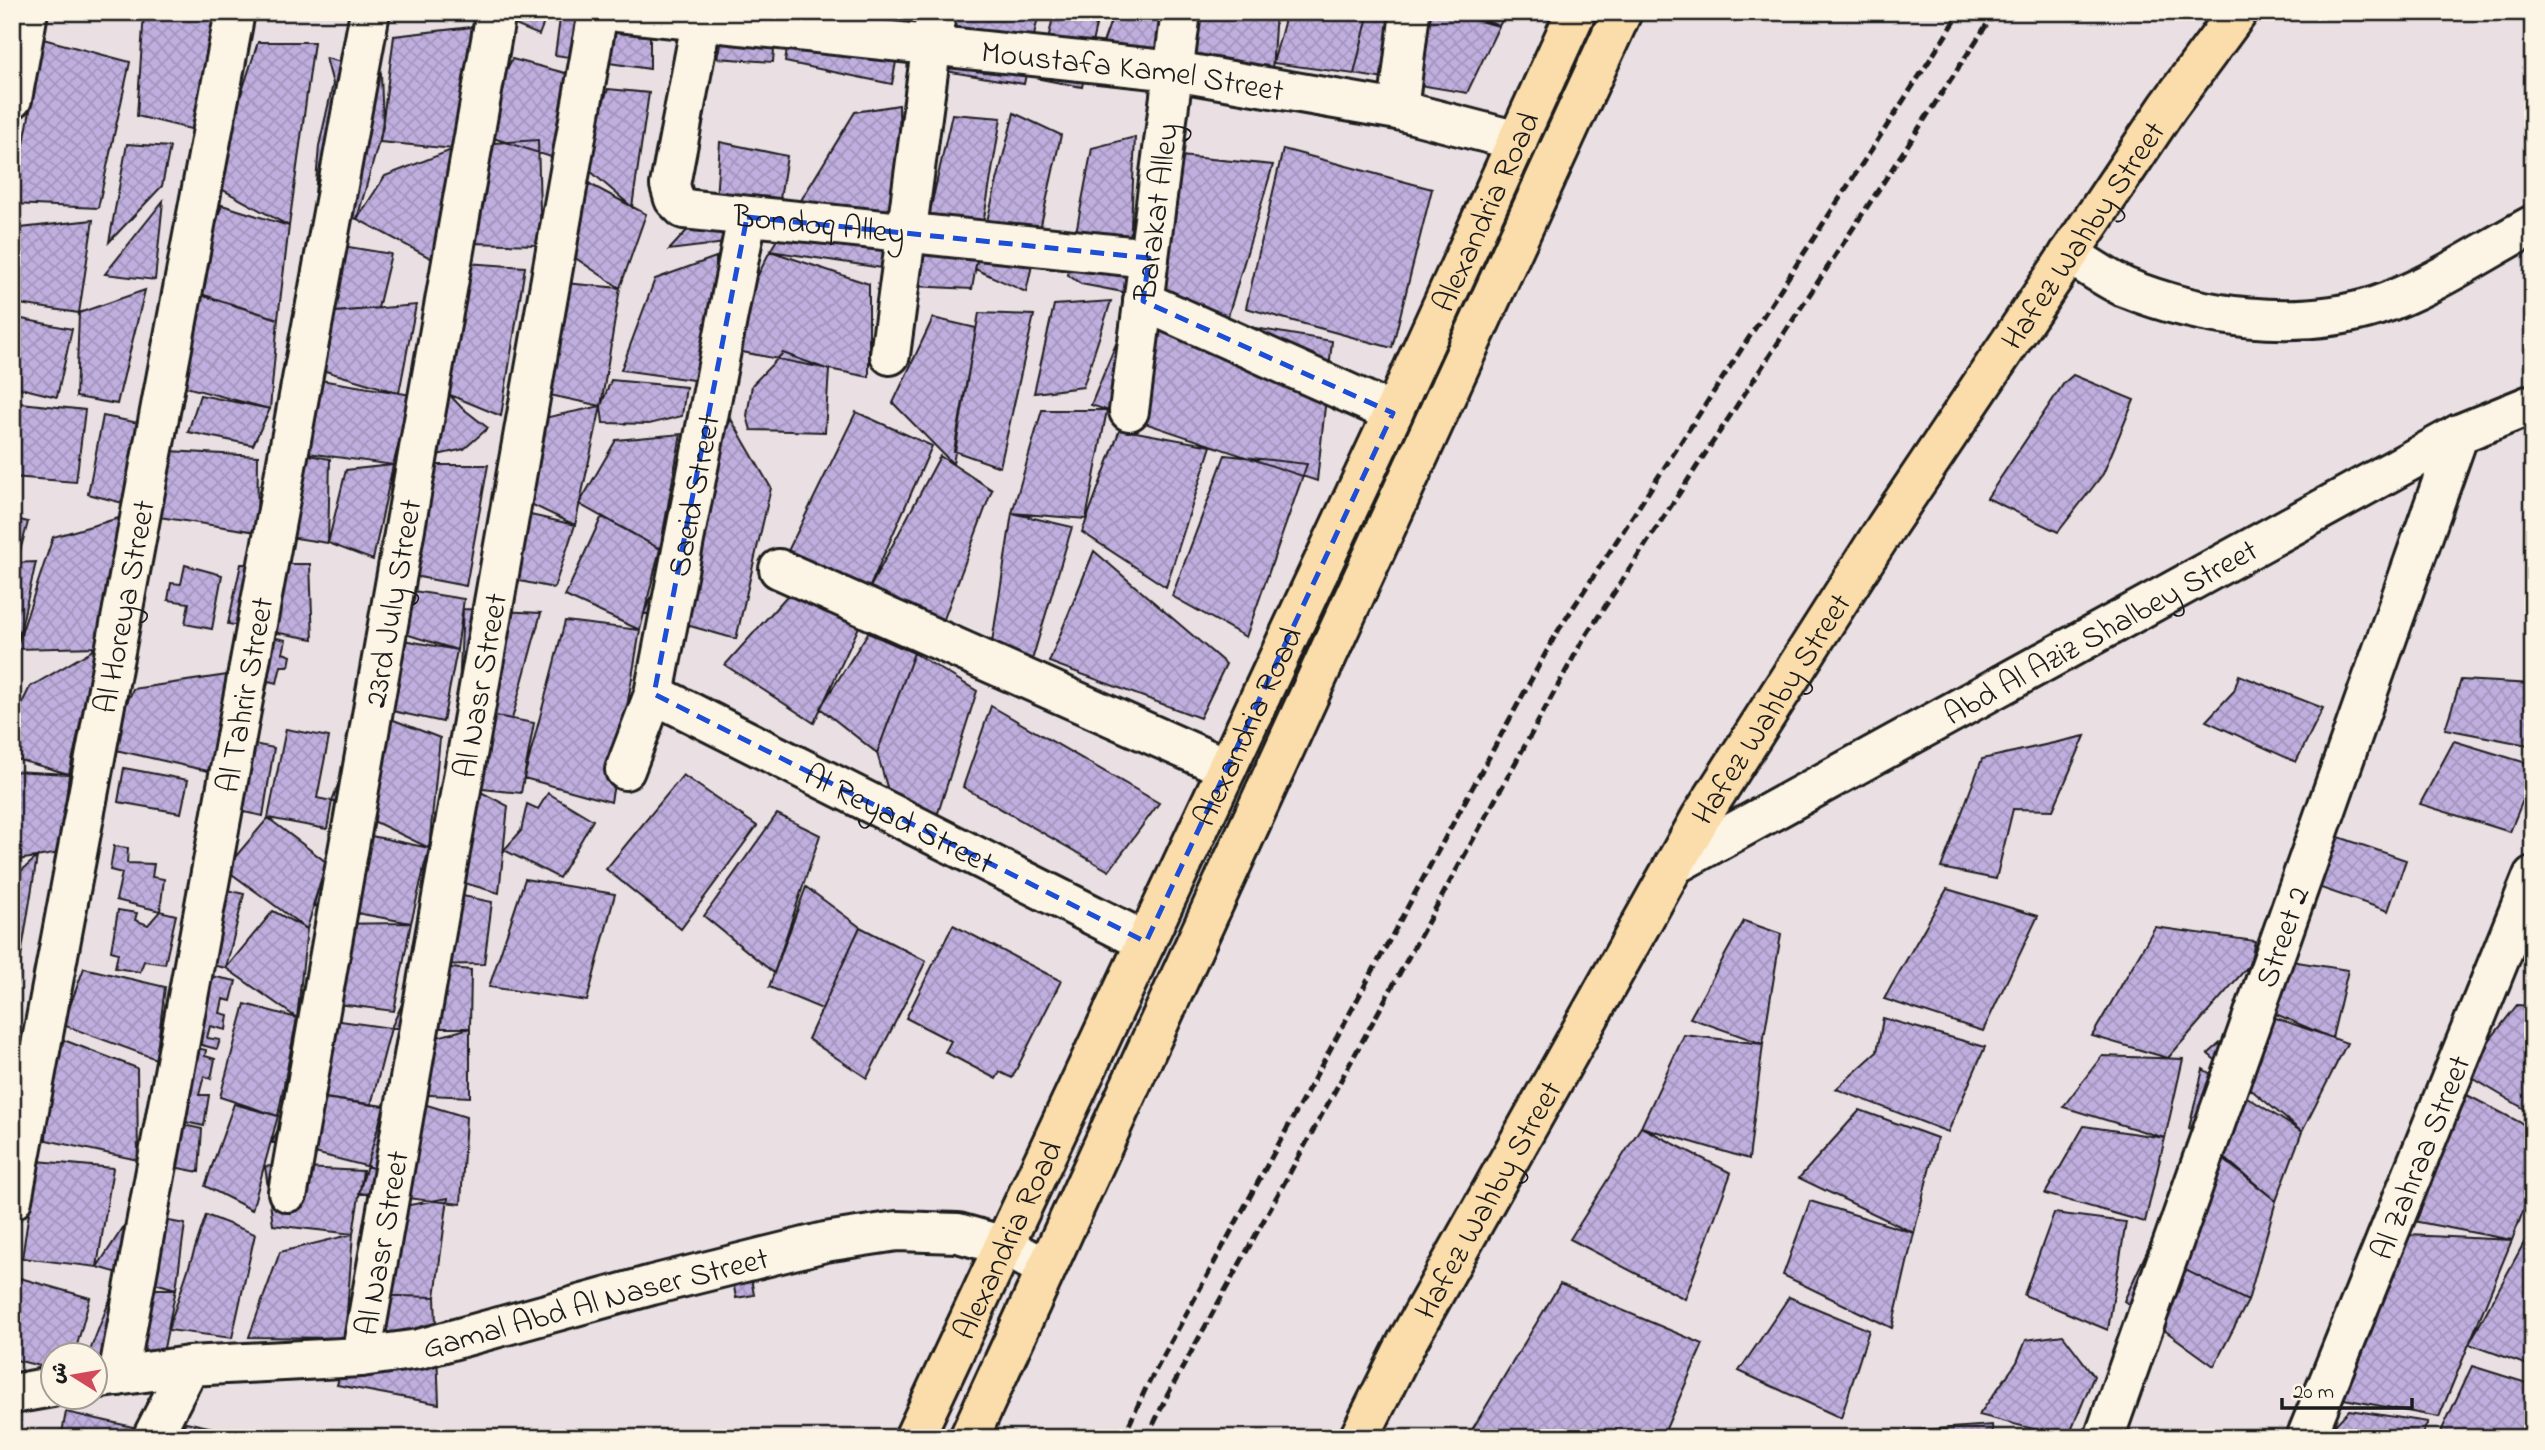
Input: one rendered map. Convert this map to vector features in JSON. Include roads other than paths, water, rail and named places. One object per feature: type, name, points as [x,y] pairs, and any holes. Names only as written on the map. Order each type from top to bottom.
[{"type":"main road","name":"Alexandria Road","points":[[914,1438],[1001,1245],[1393,413],[1576,12]]},
{"type":"main road","name":"Alexandria Road","points":[[969,1438],[1622,12]]},
{"type":"main road","name":"Hafez Wahby Street","points":[[1359,1438],[1406,1344],[1701,817],[1886,527],[2168,107],[2238,12]]},
{"type":"street","points":[[12,99],[28,12]]},
{"type":"street","name":"Al Horeya Street","points":[[12,1200],[235,12]]},
{"type":"street","name":"Al Tahrir Street","points":[[108,1368],[370,12]]},
{"type":"street","name":"23rd July Street","points":[[288,1192],[496,12]]},
{"type":"street","name":"Al Nasr Street","points":[[361,1357],[598,12]]},
{"type":"street","name":"Moustafa Kamel Street","points":[[618,12],[934,28],[1398,110],[1518,141]]},
{"type":"street","name":"Barakat Alley","points":[[1129,411],[1181,12]]},
{"type":"street","points":[[1398,110],[1410,12]]},
{"type":"street","name":"Bondoq Alley","points":[[702,17],[670,185],[674,199],[684,209],[1149,258]]},
{"type":"street","points":[[890,355],[934,28]]},
{"type":"street","name":"Saeid Street","points":[[625,770],[653,694],[747,217]]},
{"type":"street","points":[[2069,254],[2124,286],[2201,309],[2248,317],[2295,319],[2343,315],[2378,305],[2533,225]]},
{"type":"street","points":[[1143,301],[1393,413]]},
{"type":"street","name":"Abd Al Aziz Shalbey Street","points":[[1674,865],[2459,434],[2533,404]]},
{"type":"street","name":"Street 2","points":[[2104,1438],[2459,434]]},
{"type":"street","points":[[779,569],[1227,768]]},
{"type":"street","name":"Al Reyad Street","points":[[653,694],[1146,942]]},
{"type":"street","name":"Al Zahraa Street","points":[[2306,1438],[2533,876]]},
{"type":"street","name":"Gamal Abd Al Naser Street","points":[[108,1378],[189,1366],[361,1357],[419,1349],[652,1285],[825,1242],[897,1231],[958,1233],[1001,1245],[1046,1268]]},
{"type":"street","points":[[152,1438],[189,1366]]},
{"type":"street","points":[[12,1394],[38,1389]]},
{"type":"railway","points":[[1123,1438],[1146,1388],[1556,634],[1961,12]]},
{"type":"railway","points":[[1147,1438],[1167,1396],[1583,640],[1995,12]]}]
